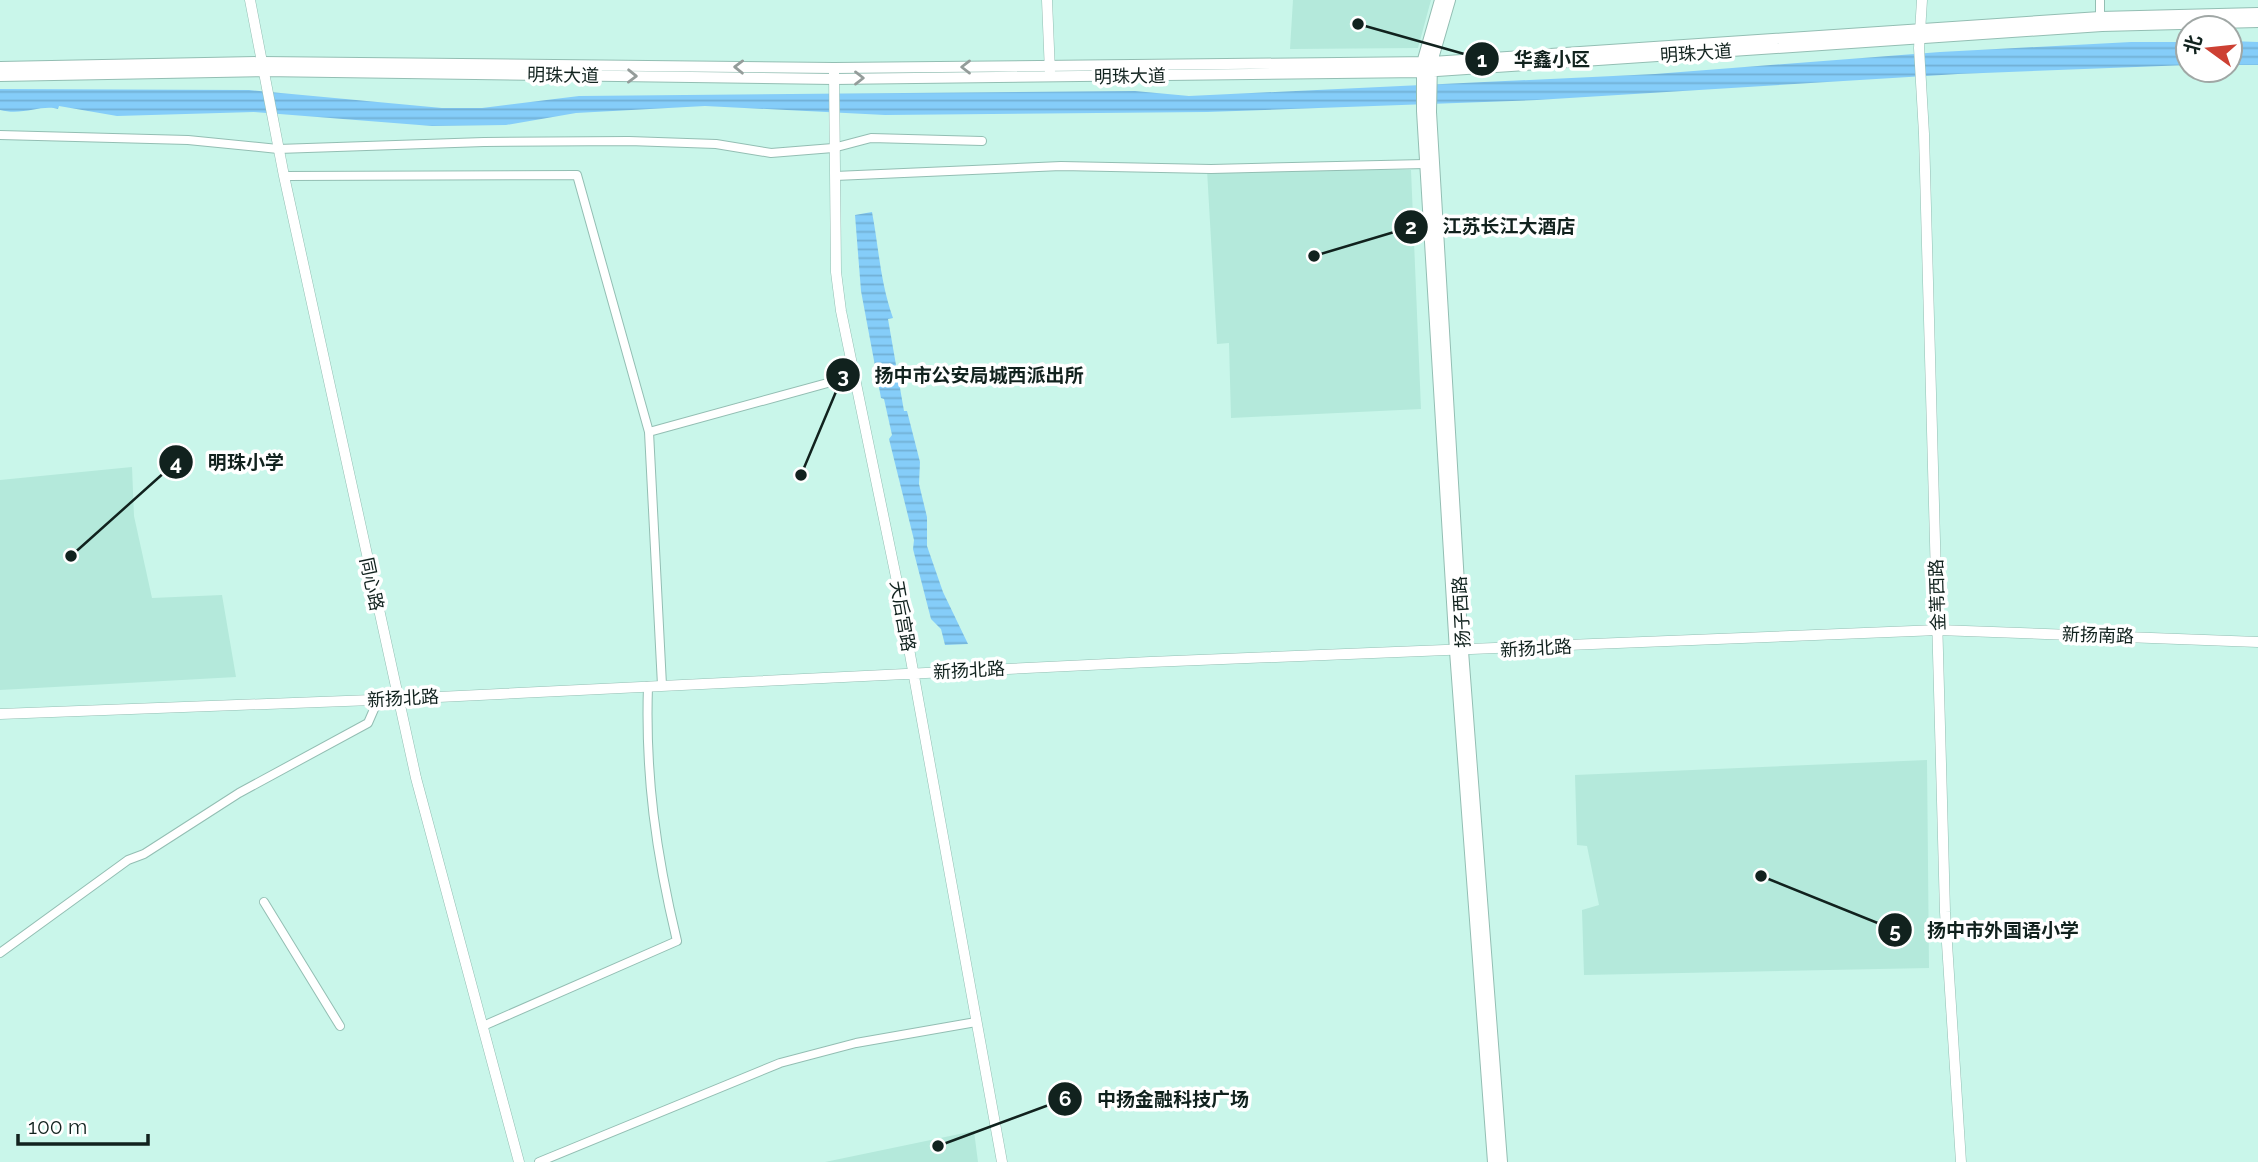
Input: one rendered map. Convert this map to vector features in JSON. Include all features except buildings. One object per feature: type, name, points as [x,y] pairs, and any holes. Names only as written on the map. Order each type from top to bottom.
[{"type":"main road","points":[[1426,72],[1440,0]]},
{"type":"main road","points":[[1426,72],[1450,0]]},
{"type":"main road","name":"明珠大道","points":[[1919,38],[2100,16],[2258,13]]},
{"type":"main road","name":"明珠大道","points":[[0,66],[262,66],[834,77],[1050,72],[1426,72],[2102,26],[2258,22]]},
{"type":"main road","name":"明珠大道","points":[[0,76],[262,66]]},
{"type":"main road","name":"扬子西路","points":[[1426,72],[1425,164],[1493,1162]]},
{"type":"main road","name":"扬子西路","points":[[1426,112],[1459,651],[1503,1162]]},
{"type":"street","name":"同心路","points":[[250,0],[278,149],[398,699],[519,1162]]},
{"type":"street","points":[[1048,0],[1050,72]]},
{"type":"street","name":"金苇西路","points":[[1922,0],[1919,38],[1920,85],[1924,134],[1945,912],[1961,1162]]},
{"type":"street","points":[[2099,0],[2100,16]]},
{"type":"street","name":"天后宫路","points":[[834,77],[835,272],[853,376],[914,673],[1002,1162]]},
{"type":"street","points":[[0,135],[188,140],[278,149],[484,142],[616,141],[716,144],[771,153],[833,148],[871,138],[982,141]]},
{"type":"street","points":[[835,176],[1061,166],[1211,169],[1425,164]]},
{"type":"street","points":[[284,176],[576,175],[649,432],[662,685]]},
{"type":"street","points":[[649,432],[853,376]]},
{"type":"street","name":"新扬南路","points":[[1938,630],[2258,642]]},
{"type":"street","name":"新扬北路","points":[[0,714],[379,700],[914,673],[1938,630]]},
{"type":"street","points":[[482,1026],[677,941],[653,828],[646,742],[648,686]]},
{"type":"street","points":[[0,953],[128,860],[144,854],[239,793],[368,723],[379,700]]},
{"type":"street","points":[[264,902],[340,1026]]},
{"type":"street","points":[[538,1162],[780,1063],[856,1042],[976,1022]]},
{"type":"shaded area","points":[[1293,0],[1431,0],[1418,48],[1290,49]]},
{"type":"shaded area","points":[[1207,170],[1411,170],[1421,409],[1231,418],[1229,343],[1217,344]]},
{"type":"shaded area","points":[[132,467],[134,516],[152,598],[222,595],[236,677],[0,690],[0,480]]},
{"type":"shaded area","points":[[1927,760],[1929,968],[1584,975],[1582,910],[1599,905],[1587,846],[1577,845],[1575,775]]},
{"type":"shaded area","points":[[974,1131],[978,1162],[825,1162]]},
{"type":"water","points":[[2174,42],[2174,66],[1958,74],[1537,100],[1207,112],[885,115],[705,106],[576,113],[506,125],[432,126],[254,112],[117,116],[59,106],[58,109],[17,112],[0,110],[0,89],[249,90],[442,108],[482,108],[579,96],[1135,91],[1189,96],[1655,74],[1940,52]]},
{"type":"water","points":[[2244,42],[2258,42],[2258,65],[2244,65]]},
{"type":"water","points":[[872,212],[882,278],[893,318],[888,319],[904,411],[907,411],[920,462],[919,484],[927,517],[927,546],[943,592],[968,644],[945,645],[941,629],[931,619],[913,549],[914,540],[889,439],[892,435],[884,399],[881,398],[861,291],[855,215]]},
{"type":"place","name":"华鑫小区","points":[[1358,24]]},
{"type":"place","name":"江苏长江大酒店","points":[[1314,256]]},
{"type":"place","name":"扬中市公安局城西派出所","points":[[801,475]]},
{"type":"place","name":"明珠小学","points":[[71,556]]},
{"type":"place","name":"扬中市外国语小学","points":[[1761,876]]},
{"type":"place","name":"中扬金融科技广场","points":[[938,1146]]}]
